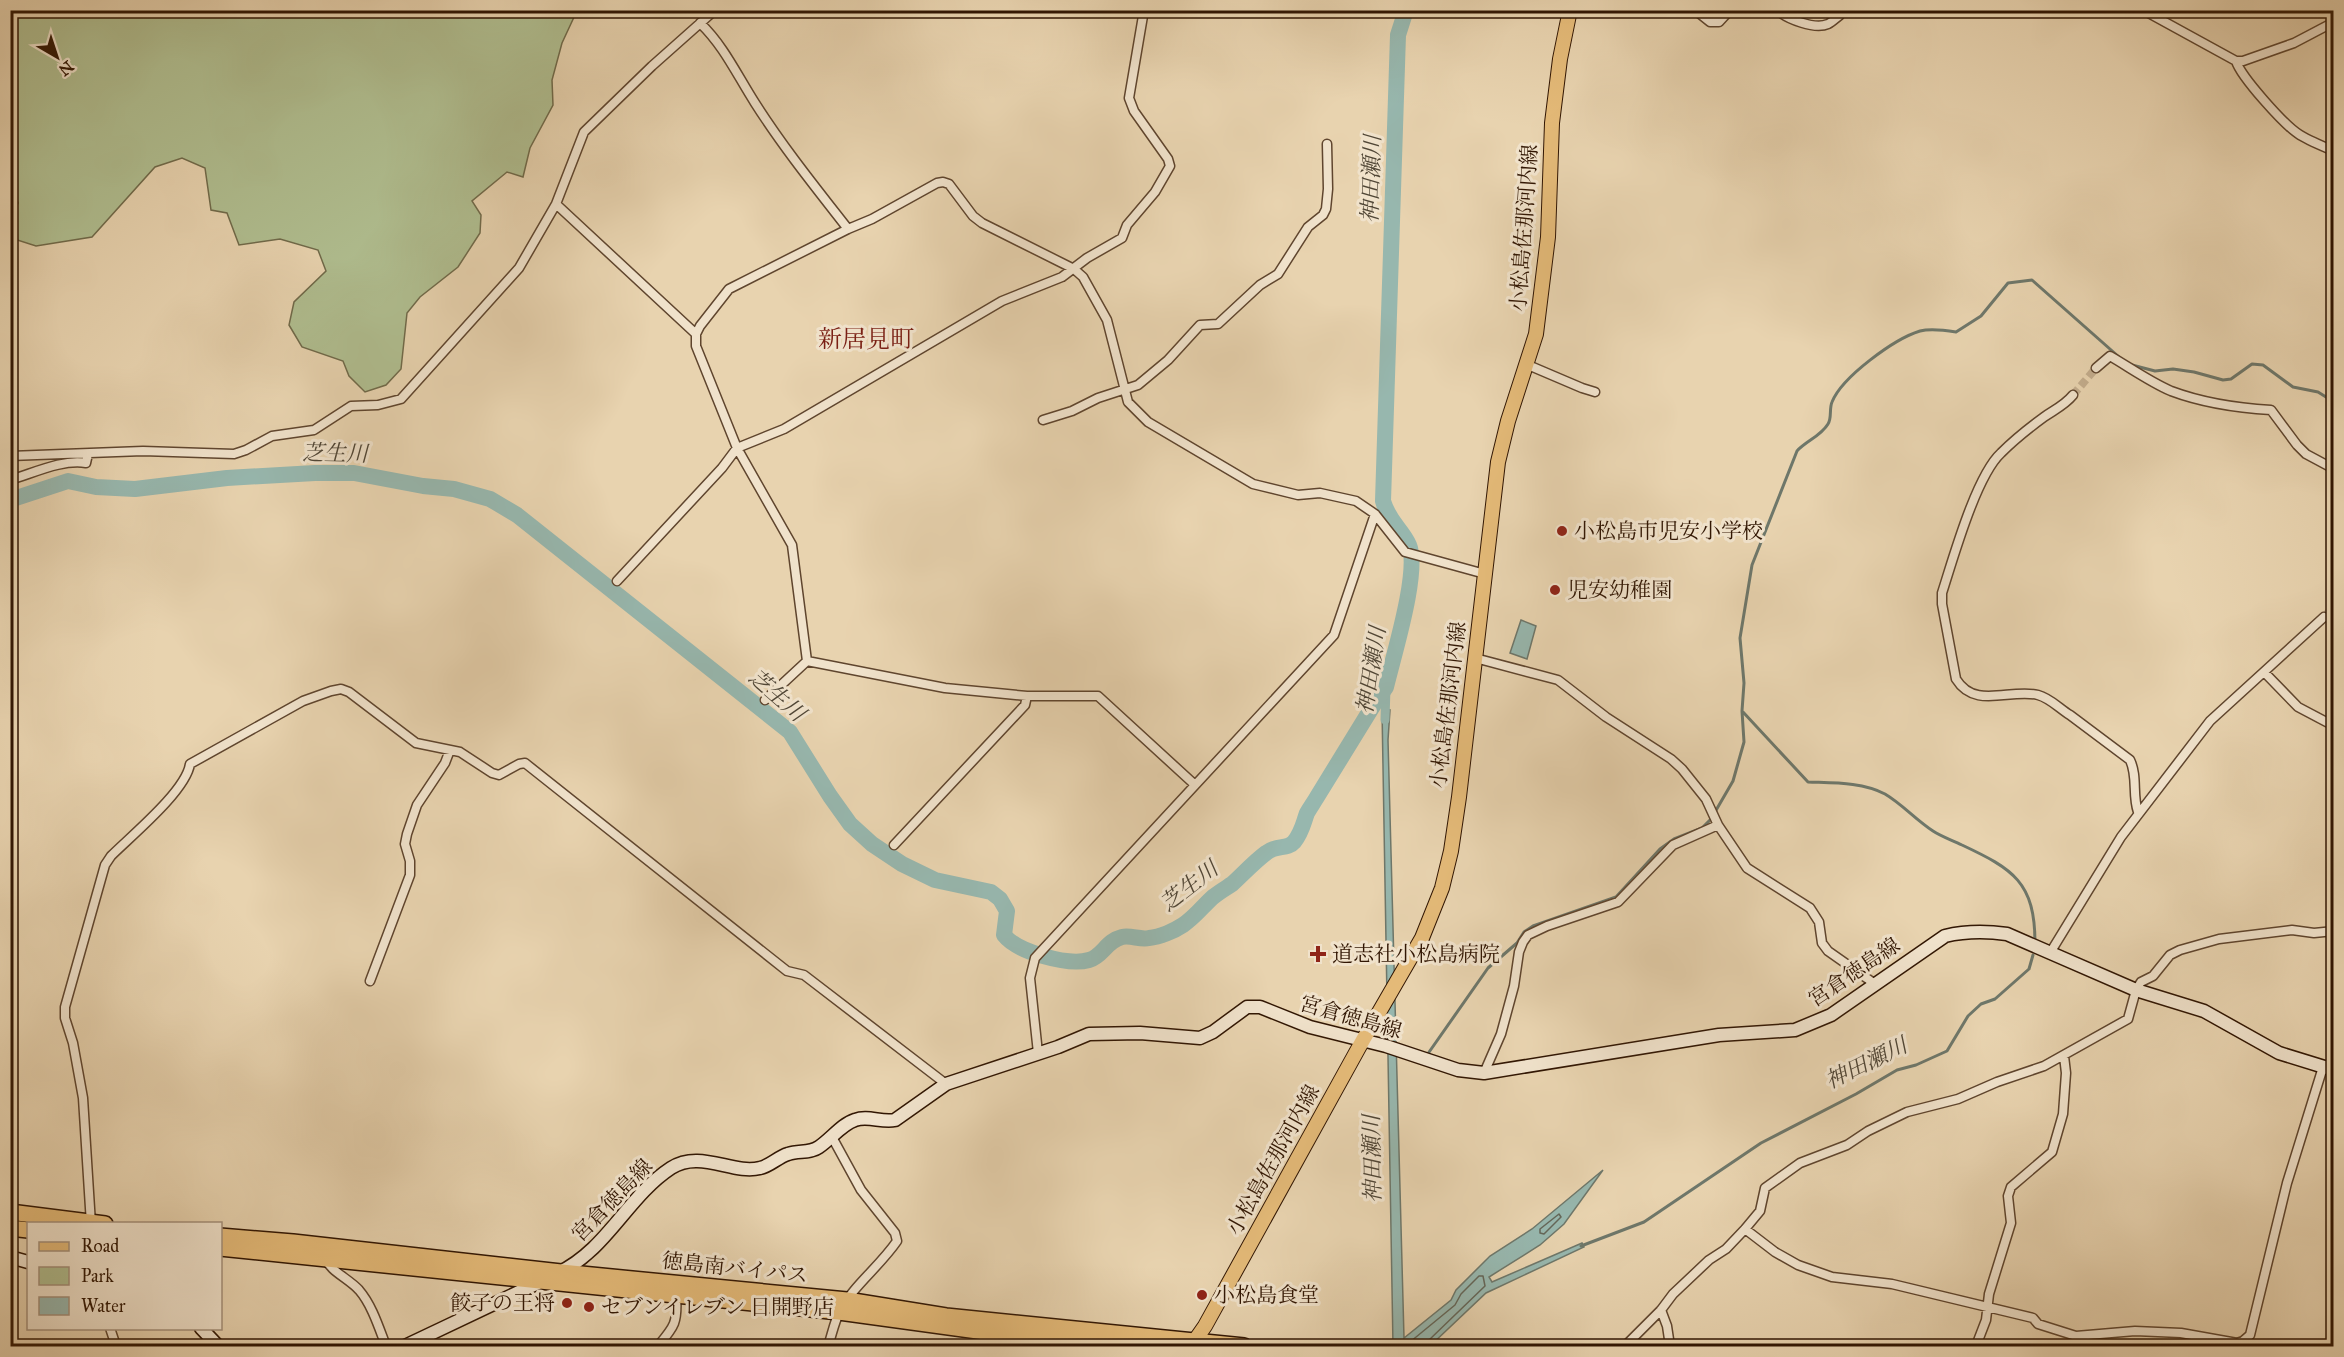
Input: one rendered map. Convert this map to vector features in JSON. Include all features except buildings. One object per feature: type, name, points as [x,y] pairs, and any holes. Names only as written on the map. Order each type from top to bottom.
[{"type":"highway","points":[[10,1212],[88,1222]]},
{"type":"highway","points":[[10,1228],[27,1230]]},
{"type":"highway","name":"徳島南バイパス","points":[[222,1236],[540,1282],[676,1296],[843,1306],[985,1332],[1126,1347]]},
{"type":"highway","name":"徳島南バイパス","points":[[222,1248],[323,1252],[561,1272],[843,1306],[1244,1347]]},
{"type":"main road","name":"小松島佐那河内線","points":[[1193,1343],[1397,983],[1436,908],[1451,851],[1498,462],[1508,421],[1528,365],[1536,334],[1548,237],[1552,123],[1567,12]]},
{"type":"main road","name":"宮倉徳島線","points":[[405,1347],[561,1272],[595,1249],[658,1177],[673,1166],[685,1162],[704,1161],[759,1169],[787,1154],[810,1152],[853,1120],[862,1118],[886,1122],[896,1120],[946,1084],[1089,1034],[1140,1033],[1200,1038],[1213,1032],[1247,1007],[1260,1007],[1300,1024],[1386,1046],[1458,1070],[1484,1073],[1719,1035],[1795,1030],[1831,1015],[1945,936],[1988,932],[2007,934],[2136,990],[2204,1011],[2279,1053],[2328,1068]]},
{"type":"main road","points":[[10,1257],[27,1262]]},
{"type":"main road","points":[[202,1330],[218,1347]]},
{"type":"street","points":[[10,456],[143,451],[234,454],[272,436],[314,430],[351,406],[378,405],[401,399],[480,309],[508,282],[530,252],[556,204],[584,132],[715,10]]},
{"type":"street","points":[[617,581],[722,468],[737,448],[784,429],[1002,301],[1062,277],[1087,258],[1122,238],[1127,225],[1155,192],[1170,166],[1168,159],[1134,111],[1129,98],[1144,10]]},
{"type":"street","points":[[1695,10],[1710,22],[1719,22],[1730,10]]},
{"type":"street","points":[[1777,10],[1782,15],[1816,26],[1827,25],[1840,15],[1841,10]]},
{"type":"street","points":[[2143,10],[2236,61],[2243,61],[2294,43],[2334,22]]},
{"type":"street","points":[[700,23],[736,68],[754,102],[794,159],[848,229]]},
{"type":"street","points":[[2236,61],[2248,81],[2288,125],[2299,134],[2334,151]]},
{"type":"street","points":[[1043,420],[1138,385],[1163,364],[1200,325],[1218,324],[1260,285],[1281,271],[1308,227],[1319,219],[1326,209],[1328,144]]},
{"type":"street","points":[[807,661],[792,545],[737,448],[696,346],[696,334],[729,290],[872,219],[937,183],[943,182],[949,184],[973,216],[982,223],[1074,268],[1083,277],[1107,320],[1128,402],[1148,422],[1253,484],[1298,495],[1320,493],[1356,501],[1375,514],[1412,555],[1485,574]]},
{"type":"street","points":[[556,204],[696,334]]},
{"type":"street","points":[[2096,368],[2110,356],[2168,390],[2234,408],[2271,410],[2297,445],[2334,469]]},
{"type":"street","points":[[1528,365],[1595,392]]},
{"type":"street","points":[[2073,395],[2066,404],[2044,417],[2000,453],[1990,466],[1965,525],[1942,593],[1942,604],[1956,679],[1961,687],[1967,693],[1978,696],[2038,695],[2054,704],[2130,760],[2135,771],[2135,804],[2138,812]]},
{"type":"street","points":[[10,480],[62,464],[86,463],[88,454]]},
{"type":"street","points":[[1038,1053],[1030,978],[1037,954],[1334,635],[1375,514]]},
{"type":"street","points":[[2050,953],[2138,812],[2210,721],[2324,617]]},
{"type":"street","points":[[1474,658],[1558,680],[1578,693],[1606,717],[1671,759],[1706,798],[1718,825],[1747,868],[1810,908],[1819,922],[1822,943],[1828,951],[1875,984]]},
{"type":"street","points":[[807,661],[945,688],[1027,696],[1098,696],[1194,784]]},
{"type":"street","points":[[765,700],[807,661]]},
{"type":"street","points":[[2264,672],[2298,706],[2334,726]]},
{"type":"street","points":[[96,1222],[83,1098],[73,1043],[65,1018],[65,1007],[105,865],[111,856],[170,798],[189,772],[190,764],[303,701],[340,689],[349,692],[416,743],[460,752],[492,773],[499,775],[519,764],[525,764],[787,971],[804,975],[946,1084]]},
{"type":"street","points":[[894,845],[1025,705],[1027,696]]},
{"type":"street","points":[[370,981],[410,875],[410,861],[405,844],[417,805],[445,763],[450,750]]},
{"type":"street","points":[[1484,1073],[1501,1034],[1514,986],[1522,942],[1528,935],[1547,926],[1618,902],[1673,845],[1718,825]]},
{"type":"street","points":[[1625,1347],[1684,1283],[1709,1260],[1726,1249],[1745,1229],[1760,1211],[1765,1188],[1800,1163],[1848,1145],[1868,1131],[1907,1112],[1958,1099],[2064,1056],[2128,1019],[2136,990],[2141,982],[2153,976],[2170,955],[2180,950],[2219,939],[2292,930],[2314,933],[2334,931]]},
{"type":"street","points":[[1976,1347],[1986,1320],[1987,1306],[2012,1222],[2008,1196],[2011,1187],[2052,1152],[2063,1114],[2066,1073],[2064,1056]]},
{"type":"street","points":[[1745,1229],[1775,1252],[1798,1265],[1832,1277],[1892,1284],[1948,1299],[1987,1306],[2033,1318],[2038,1324],[2076,1336],[2135,1331],[2181,1333],[2244,1344],[2250,1335],[2287,1183],[2328,1068]]},
{"type":"street","points":[[828,1347],[843,1306],[885,1259],[897,1241],[895,1233],[861,1190],[832,1137]]},
{"type":"street","points":[[323,1252],[329,1266],[358,1289],[367,1302],[386,1347]]},
{"type":"street","points":[[658,1347],[675,1325],[676,1296]]},
{"type":"street","points":[[1660,1310],[1670,1347]]},
{"type":"street","points":[[110,1330],[116,1347]]},
{"type":"green space","points":[[11,11],[583,11],[575,15],[562,43],[552,80],[553,105],[530,148],[523,177],[507,172],[472,201],[481,215],[480,233],[458,267],[420,297],[407,313],[401,369],[386,385],[365,392],[349,376],[343,361],[302,347],[289,325],[294,302],[326,271],[318,250],[280,239],[239,245],[227,213],[211,210],[205,168],[182,158],[155,167],[92,237],[36,246],[11,238],[11,221],[18,203],[10,179]]},
{"type":"water","points":[[1521,620],[1536,626],[1527,659],[1510,653]]},
{"type":"water","points":[[1382,709],[1390,710],[1388,740],[1404,1338],[1451,1300],[1456,1290],[1490,1256],[1532,1229],[1603,1170],[1564,1224],[1540,1245],[1489,1277],[1492,1282],[1582,1243],[1584,1247],[1486,1293],[1430,1346],[1393,1346]]},
{"type":"waterway","name":"芝生川","points":[[10,500],[68,481],[96,487],[135,489],[227,478],[315,473],[354,473],[423,486],[454,489],[490,499],[517,515],[790,732],[850,824],[872,844],[902,864],[935,880],[991,892],[1000,899],[1007,911],[1004,935],[1020,947],[1056,959],[1080,961],[1094,958],[1112,942],[1122,937],[1146,938],[1162,935],[1187,922],[1266,853],[1294,842],[1301,831],[1307,813],[1386,687],[1404,614],[1411,574],[1409,545],[1383,501],[1398,35],[1406,10]]},
{"type":"waterway","points":[[1715,812],[1733,781],[1744,742],[1742,711],[1744,683],[1740,638],[1752,565],[1797,451],[1828,424],[1832,402],[1846,381],[1883,350],[1909,335],[1924,330],[1956,332],[1981,316],[2008,283],[2032,280],[2119,357]]},
{"type":"waterway","points":[[2132,365],[2155,371],[2173,369],[2194,372],[2223,380],[2231,379],[2252,364],[2263,365],[2293,387],[2318,392],[2334,402]]},
{"type":"waterway","name":"神田瀬川","points":[[1385,720],[1386,687]]},
{"type":"waterway","name":"神田瀬川","points":[[1743,712],[1808,782],[1857,785],[1876,790],[1897,802],[1933,831],[2008,870],[2018,880],[2031,905],[2035,943]]},
{"type":"waterway","points":[[1427,1055],[1488,968],[1517,943],[1524,932],[1533,926],[1616,897],[1660,849],[1674,839],[1702,828],[1712,818]]},
{"type":"waterway","name":"神田瀬川","points":[[1581,1246],[1644,1222],[1761,1143],[1897,1070],[1916,1065],[1947,1051],[1968,1016],[1981,1004],[1995,999],[2029,969],[2033,955]]},
{"type":"tunnel","points":[[2073,395],[2096,368]]},
{"type":"tunnel","points":[[2324,617],[2334,606]]},
{"type":"place","name":"小松島市児安小学校","points":[[1562,531]]},
{"type":"place","name":"児安幼稚園","points":[[1555,590]]},
{"type":"place","name":"道志社小松島病院","points":[[1318,954]]},
{"type":"place","name":"小松島食堂","points":[[1202,1295]]},
{"type":"place","name":"餃子の王将","points":[[567,1303]]},
{"type":"place","name":"セブンイレブン 日開野店","points":[[589,1307]]},
{"type":"district","name":"新居見町","points":[[866,339]]}]
